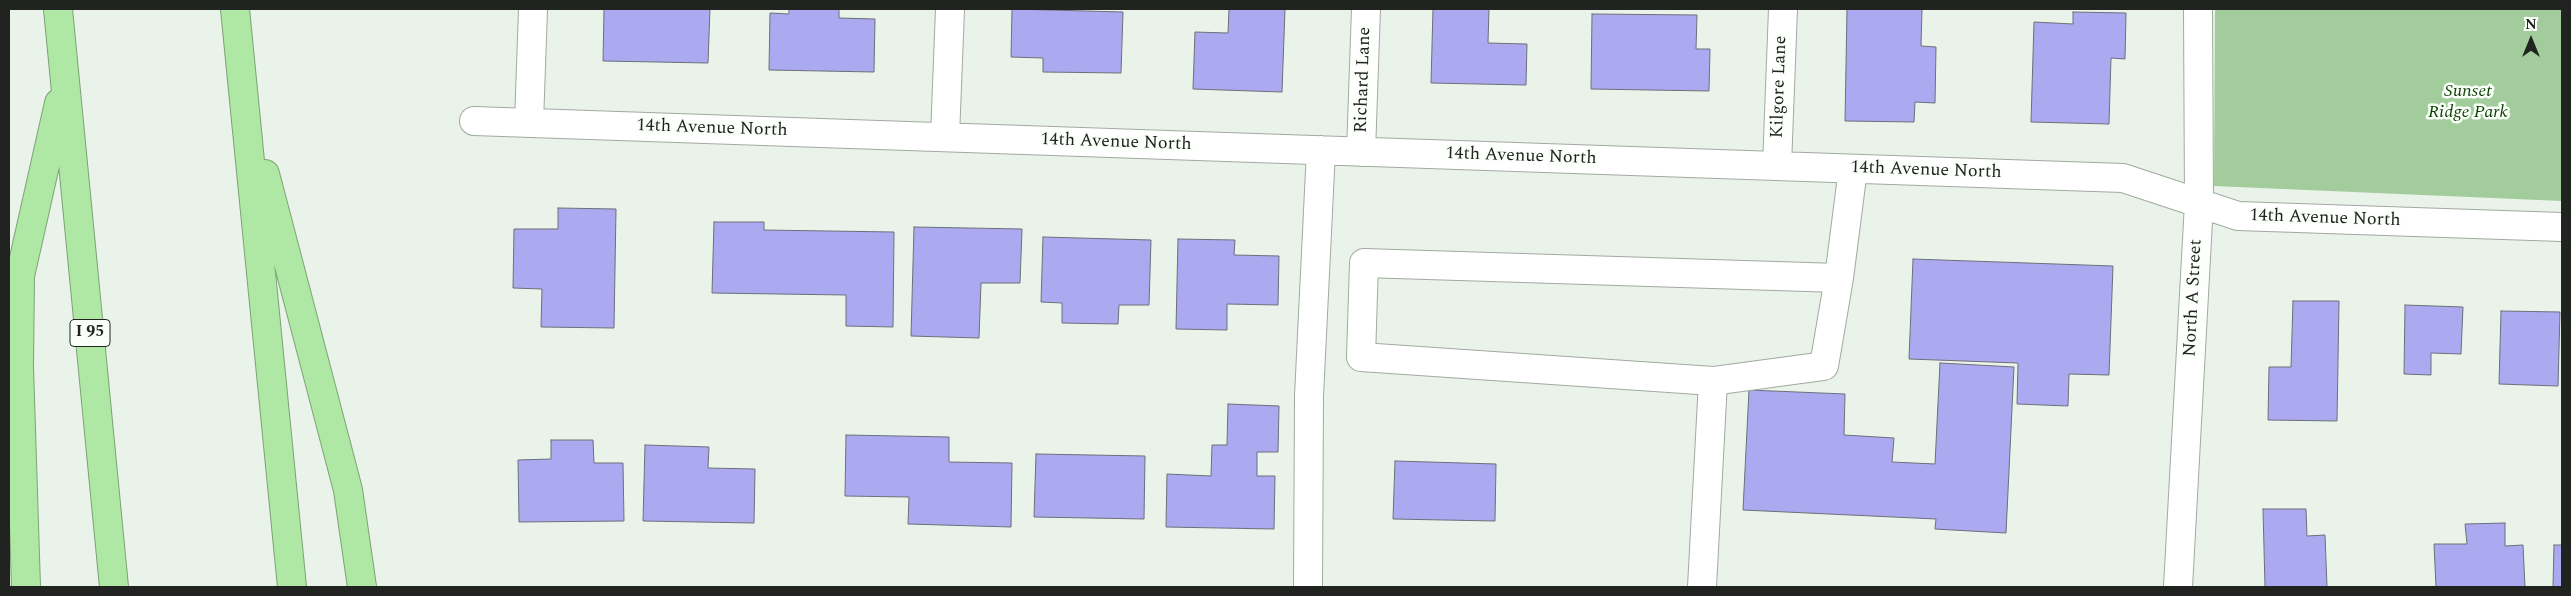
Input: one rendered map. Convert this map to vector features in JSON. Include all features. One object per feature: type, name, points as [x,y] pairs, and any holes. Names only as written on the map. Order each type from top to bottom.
[{"type":"highway","name":"I 95","points":[[58,9],[114,587]]},
{"type":"highway","points":[[235,9],[292,587]]},
{"type":"highway","points":[[26,587],[19,367],[20,276],[65,80]]},
{"type":"highway","points":[[243,93],[348,490],[362,587]]},
{"type":"street","points":[[529,123],[533,9]]},
{"type":"street","points":[[945,137],[950,9]]},
{"type":"street","name":"Richard Lane","points":[[1361,152],[1366,9]]},
{"type":"street","name":"Kilgore Lane","points":[[1777,166],[1783,9]]},
{"type":"street","name":"North A Street","points":[[2178,587],[2199,203],[2198,9]]},
{"type":"street","name":"14th Avenue North","points":[[474,121],[2123,178],[2238,216],[2562,227]]},
{"type":"street","points":[[1308,587],[1309,396],[1321,150]]},
{"type":"street","points":[[1839,278],[1364,263],[1361,356],[1713,380],[1824,366],[1839,278],[1853,169]]},
{"type":"street","points":[[1702,587],[1713,380]]},
{"type":"green space","name":"Sunset Ridge Park","points":[[2215,9],[2562,9],[2562,201],[2214,186]]},
{"type":"building","points":[[604,9],[710,9],[708,63],[603,61]]},
{"type":"building","points":[[789,9],[839,9],[839,18],[875,19],[874,72],[769,70],[770,13],[789,14]]},
{"type":"building","points":[[1012,9],[1123,12],[1121,73],[1043,72],[1043,58],[1011,57]]},
{"type":"building","points":[[1229,9],[1285,9],[1282,92],[1193,89],[1195,32],[1228,33]]},
{"type":"building","points":[[1433,9],[1489,9],[1488,43],[1527,44],[1526,85],[1431,83]]},
{"type":"building","points":[[1847,9],[1922,9],[1921,46],[1936,47],[1935,103],[1915,102],[1914,122],[1845,121]]},
{"type":"building","points":[[2073,12],[2126,13],[2125,59],[2111,58],[2109,124],[2031,122],[2034,22],[2073,24]]},
{"type":"building","points":[[1592,14],[1697,15],[1696,49],[1710,49],[1709,91],[1591,89]]},
{"type":"building","points":[[558,208],[616,209],[614,328],[541,327],[542,289],[513,288],[514,229],[558,229]]},
{"type":"building","points":[[714,222],[764,222],[764,230],[894,232],[893,327],[846,326],[846,295],[712,293]]},
{"type":"building","points":[[914,227],[1022,229],[1020,283],[981,283],[979,338],[911,336]]},
{"type":"building","points":[[1043,237],[1151,240],[1149,305],[1119,305],[1118,324],[1062,323],[1062,303],[1041,302]]},
{"type":"building","points":[[1178,239],[1235,240],[1234,255],[1279,256],[1278,305],[1227,304],[1227,330],[1176,329]]},
{"type":"building","points":[[1913,259],[2113,266],[2109,375],[2069,374],[2068,406],[2017,404],[2018,363],[1909,359]]},
{"type":"building","points":[[2293,301],[2339,301],[2337,421],[2268,420],[2269,367],[2291,367]]},
{"type":"building","points":[[2405,305],[2463,307],[2461,354],[2431,353],[2431,375],[2404,374]]},
{"type":"building","points":[[2501,311],[2560,312],[2558,386],[2499,384]]},
{"type":"building","points":[[1940,363],[2014,367],[2006,533],[1935,529],[1936,519],[1743,510],[1749,390],[1845,394],[1844,435],[1894,438],[1892,462],[1935,464]]},
{"type":"building","points":[[1228,404],[1279,406],[1278,452],[1257,452],[1257,476],[1275,476],[1274,529],[1166,527],[1167,474],[1211,476],[1212,445],[1227,445]]},
{"type":"building","points":[[846,435],[949,437],[949,462],[1012,463],[1011,527],[908,524],[909,497],[845,496]]},
{"type":"building","points":[[551,440],[593,440],[594,463],[623,463],[624,521],[519,522],[518,460],[551,459]]},
{"type":"building","points":[[645,445],[709,447],[708,468],[755,469],[754,523],[643,521]]},
{"type":"building","points":[[1036,454],[1145,456],[1144,519],[1034,517]]},
{"type":"building","points":[[1395,461],[1496,464],[1495,521],[1393,519]]},
{"type":"building","points":[[2263,509],[2306,509],[2307,536],[2325,535],[2327,587],[2265,587]]},
{"type":"building","points":[[2505,523],[2505,546],[2523,545],[2525,587],[2436,587],[2434,544],[2467,544],[2465,524]]},
{"type":"building","points":[[2554,545],[2562,545],[2562,587],[2553,587]]}]
